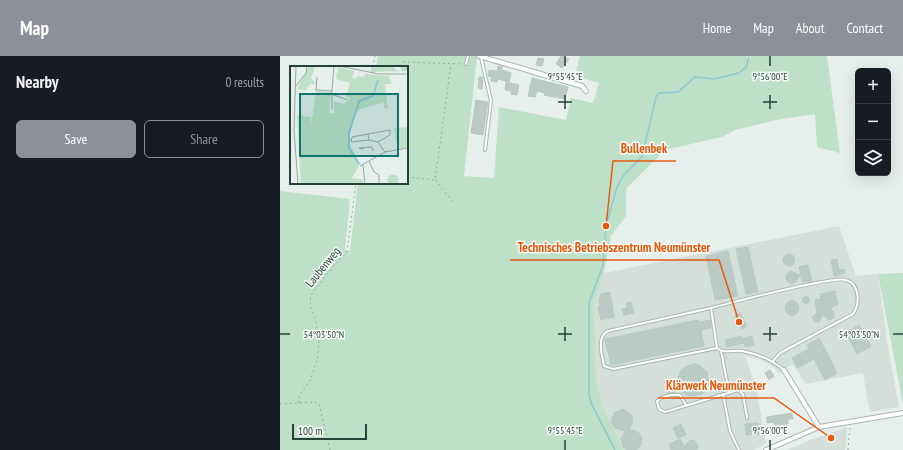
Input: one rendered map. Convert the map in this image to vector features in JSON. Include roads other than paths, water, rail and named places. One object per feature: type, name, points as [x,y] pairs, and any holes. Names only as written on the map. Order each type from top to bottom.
[{"type":"street","points":[[480,57],[582,86],[586,91]]},
{"type":"street","points":[[784,370],[819,428]]},
{"type":"street","points":[[766,450],[819,428],[903,413]]},
{"type":"lane","points":[[466,64],[468,56]]},
{"type":"lane","points":[[480,57],[491,101],[485,150]]},
{"type":"lane","points":[[717,348],[613,369],[604,366],[601,338],[602,334],[608,330],[711,308],[824,281],[846,279],[852,283],[858,300],[853,314],[780,353],[774,361]]},
{"type":"lane","points":[[711,308],[717,348],[721,351],[750,353],[774,361],[784,370]]},
{"type":"lane","points":[[721,351],[729,392]]},
{"type":"lane","points":[[686,405],[680,395],[661,398],[658,401],[659,409],[663,412],[738,390],[743,394],[747,418]]},
{"type":"lane","points":[[723,394],[730,431],[739,450]]},
{"type":"waterway","points":[[615,450],[591,403],[589,394],[589,303],[603,265],[606,226],[617,187],[623,176],[642,157],[656,97],[659,93],[678,92],[695,77],[714,79],[739,73],[746,67],[749,56]]},
{"type":"place","name":"Bullenbek","points":[[606,226]]},
{"type":"place","name":"Technisches Betriebszentrum Neumünster","points":[[739,322]]},
{"type":"place","name":"Klärwerk Neumünster","points":[[831,438]]}]
